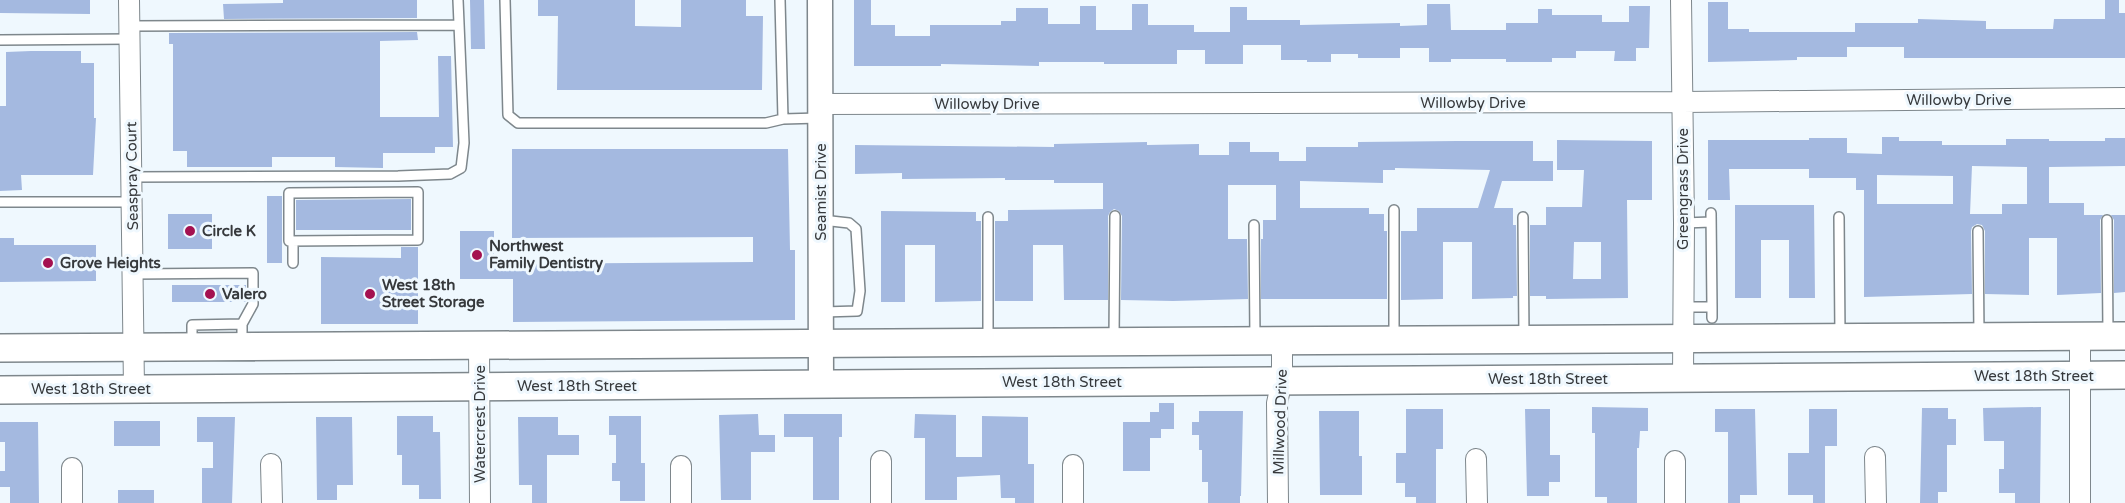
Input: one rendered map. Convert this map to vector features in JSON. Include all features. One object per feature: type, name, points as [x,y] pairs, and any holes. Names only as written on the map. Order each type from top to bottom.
[{"type":"main road","points":[[0,348],[192,347],[242,336],[479,346],[2116,336]]},
{"type":"main road","points":[[1880,338],[1880,377]]},
{"type":"main road","points":[[1054,342],[1054,383]]},
{"type":"main road","name":"West 18th Street","points":[[0,390],[2125,375]]},
{"type":"street","name":"Seaspray Court","points":[[129,0],[134,389]]},
{"type":"street","name":"Seamist Drive","points":[[820,0],[821,384]]},
{"type":"street","name":"Greengrass Drive","points":[[1681,0],[1684,223],[1683,378]]},
{"type":"street","name":"Willowby Drive","points":[[820,111],[2125,98]]},
{"type":"street","points":[[2080,336],[2080,503]]},
{"type":"street","name":"Millwood Drive","points":[[1278,503],[1278,403],[1282,381],[1282,341]]},
{"type":"street","name":"Watercrest Drive","points":[[479,346],[480,503]]},
{"type":"street","points":[[1875,457],[1876,503]]},
{"type":"street","points":[[1476,459],[1477,503]]},
{"type":"street","points":[[880,461],[881,503]]},
{"type":"street","points":[[1675,461],[1675,503]]},
{"type":"street","points":[[271,464],[272,503]]},
{"type":"street","points":[[1072,465],[1073,503]]},
{"type":"street","points":[[681,466],[681,503]]},
{"type":"street","points":[[72,468],[72,503]]},
{"type":"lane","points":[[132,177],[450,174],[461,168],[464,143],[458,0]]},
{"type":"lane","points":[[505,0],[508,115],[518,123],[766,123],[820,111]]},
{"type":"lane","points":[[780,0],[783,119]]},
{"type":"lane","points":[[0,40],[130,32],[458,25]]},
{"type":"lane","points":[[418,192],[418,240],[293,241],[289,241],[289,193],[418,192]]},
{"type":"lane","points":[[0,202],[132,202]]},
{"type":"lane","points":[[1394,210],[1394,340]]},
{"type":"lane","points":[[1114,342],[1115,216]]},
{"type":"lane","points":[[988,217],[988,342]]},
{"type":"lane","points":[[1523,217],[1524,340]]},
{"type":"lane","points":[[1684,223],[1711,218],[1712,318]]},
{"type":"lane","points":[[1839,218],[1840,338]]},
{"type":"lane","points":[[820,220],[849,223],[856,229],[860,291],[857,311],[821,312]]},
{"type":"lane","points":[[2107,220],[2116,336]]},
{"type":"lane","points":[[1254,225],[1255,341]]},
{"type":"lane","points":[[1978,231],[1980,337]]},
{"type":"lane","points":[[293,241],[293,263]]},
{"type":"lane","points":[[133,274],[253,273],[253,304],[242,336]]},
{"type":"lane","points":[[1683,307],[1712,307]]},
{"type":"building","points":[[0,0],[90,0],[90,14],[0,13]]},
{"type":"building","points":[[283,0],[417,0],[417,18],[224,19],[223,4],[283,3]]},
{"type":"building","points":[[470,0],[484,0],[485,49],[471,49]]},
{"type":"building","points":[[538,0],[635,0],[635,26],[681,27],[681,0],[746,0],[746,16],[763,16],[762,90],[557,90],[558,16],[538,16]]},
{"type":"building","points":[[854,0],[871,0],[871,25],[895,25],[895,36],[930,36],[930,25],[1001,25],[1001,21],[1016,21],[1016,8],[1048,8],[1048,24],[1080,24],[1080,6],[1096,6],[1096,30],[1132,30],[1132,4],[1148,4],[1148,25],[1194,25],[1194,32],[1230,32],[1230,7],[1247,7],[1247,20],[1300,20],[1300,25],[1400,23],[1400,26],[1427,25],[1427,4],[1450,4],[1451,30],[1506,30],[1506,23],[1538,23],[1538,9],[1552,9],[1552,15],[1602,15],[1602,22],[1629,22],[1629,6],[1650,6],[1649,48],[1636,48],[1636,61],[1614,61],[1615,51],[1576,51],[1576,58],[1552,58],[1552,62],[1451,59],[1451,62],[1429,62],[1429,48],[1400,48],[1400,58],[1358,58],[1358,54],[1331,54],[1331,62],[1307,62],[1307,60],[1281,60],[1281,45],[1243,45],[1243,64],[1205,64],[1205,50],[1177,50],[1177,64],[1039,62],[1039,66],[941,64],[941,66],[854,66]]},
{"type":"building","points":[[2105,0],[2119,0],[2119,13],[2125,13],[2125,58],[1904,58],[1904,47],[1847,47],[1847,57],[1708,62],[1708,2],[1728,2],[1728,29],[1749,29],[1749,32],[1855,32],[1855,23],[1918,23],[1918,19],[1986,21],[1986,29],[2053,29],[2054,19],[2105,19]]},
{"type":"building","points":[[417,32],[418,40],[380,41],[380,117],[439,117],[438,56],[451,56],[453,147],[435,147],[435,153],[383,153],[383,168],[335,167],[335,157],[272,157],[272,167],[187,167],[187,151],[173,151],[173,44],[169,44],[169,33]]},
{"type":"building","points":[[81,51],[81,63],[94,63],[94,118],[96,118],[93,175],[21,175],[22,190],[0,191],[0,106],[6,106],[6,52]]},
{"type":"building","points":[[1882,137],[1899,137],[1899,141],[1942,141],[1942,145],[2006,145],[2006,139],[2105,141],[2105,138],[2125,138],[2125,166],[2049,167],[2049,203],[2084,203],[2084,215],[2103,215],[2100,220],[2101,293],[2057,295],[2057,238],[2029,238],[2029,295],[1985,294],[1985,231],[1982,225],[1977,224],[1972,227],[1971,231],[1972,294],[1864,297],[1864,190],[1856,190],[1856,178],[1809,178],[1809,169],[1729,169],[1730,200],[1708,200],[1708,140],[1847,138],[1847,153],[1882,154]],"holes":[[[1972,166],[2027,167],[2027,204],[2002,204],[2002,214],[1970,214]],[[1877,175],[1953,176],[1953,204],[1877,204]]]},
{"type":"building","points":[[1557,140],[1652,141],[1652,200],[1627,200],[1628,298],[1546,299],[1546,296],[1530,296],[1530,225],[1546,225],[1546,207],[1582,207],[1584,170],[1557,170]],"holes":[[[1574,242],[1601,242],[1601,279],[1573,279]]]},
{"type":"building","points":[[1533,141],[1533,161],[1553,161],[1553,181],[1502,181],[1494,208],[1513,208],[1513,225],[1516,225],[1517,296],[1513,298],[1472,299],[1472,242],[1443,242],[1443,299],[1401,300],[1401,231],[1417,231],[1417,208],[1478,208],[1490,170],[1395,168],[1395,170],[1383,170],[1383,183],[1300,181],[1300,208],[1369,208],[1369,214],[1384,214],[1384,231],[1387,231],[1387,299],[1261,299],[1263,220],[1276,220],[1276,185],[1228,185],[1228,239],[1247,239],[1248,299],[1173,301],[1121,300],[1122,216],[1114,209],[1108,216],[1108,300],[1064,300],[1063,245],[1033,245],[1033,301],[995,301],[995,221],[1008,221],[1008,210],[1103,209],[1103,183],[1054,183],[1054,180],[1005,180],[1005,178],[902,179],[902,173],[855,174],[855,145],[1054,147],[1054,144],[1147,142],[1147,145],[1199,144],[1199,155],[1229,155],[1229,142],[1250,142],[1250,152],[1279,152],[1279,161],[1306,161],[1306,147],[1358,147],[1358,142]]},
{"type":"building","points":[[512,149],[788,149],[790,250],[795,250],[795,320],[513,322],[513,279],[460,279],[460,231],[494,231],[494,264],[753,262],[753,237],[512,238]]},
{"type":"building","points":[[267,196],[282,196],[282,263],[267,263]]},
{"type":"building","points":[[411,199],[411,230],[296,230],[296,200]]},
{"type":"building","points":[[1735,205],[1814,205],[1815,298],[1789,298],[1789,240],[1761,240],[1761,298],[1735,298]]},
{"type":"building","points":[[881,211],[976,212],[976,221],[981,221],[981,301],[935,302],[935,245],[905,245],[905,302],[881,302]]},
{"type":"building","name":"Circle K","points":[[168,214],[212,214],[212,249],[168,249]]},
{"type":"building","points":[[2111,215],[2125,215],[2125,292],[2114,293],[2114,220]]},
{"type":"building","name":"Grove Heights","points":[[0,238],[14,238],[14,245],[96,245],[96,281],[0,282]]},
{"type":"building","name":"West 18th Street Storage","points":[[401,247],[418,247],[418,324],[321,324],[321,257],[401,258]]},
{"type":"building","name":"Valero","points":[[172,285],[246,285],[246,302],[172,302]]},
{"type":"building","points":[[1159,403],[1174,403],[1174,429],[1161,429],[1161,438],[1150,438],[1150,471],[1123,471],[1123,422],[1150,422],[1150,412],[1159,412]]},
{"type":"building","points":[[1592,407],[1648,408],[1648,431],[1640,431],[1639,448],[1637,448],[1637,503],[1607,503],[1607,497],[1595,497],[1595,433],[1592,433]]},
{"type":"building","points":[[2041,407],[2040,503],[2015,503],[2015,493],[1999,493],[1999,469],[2004,469],[2004,441],[1984,441],[1983,408]]},
{"type":"building","points":[[1922,408],[1948,408],[1948,419],[1956,419],[1956,445],[1947,445],[1947,492],[1938,492],[1938,503],[1920,503]]},
{"type":"building","points":[[1406,409],[1443,409],[1443,449],[1436,449],[1436,503],[1416,503],[1416,497],[1405,497],[1405,483],[1396,483],[1396,453],[1406,453]]},
{"type":"building","points":[[1525,409],[1550,409],[1550,455],[1560,455],[1560,482],[1549,482],[1549,496],[1527,496]]},
{"type":"building","points":[[1715,409],[1755,409],[1757,495],[1740,495],[1740,503],[1728,503],[1728,432],[1715,432]]},
{"type":"building","points":[[1809,409],[1837,409],[1837,446],[1825,446],[1825,503],[1813,503],[1813,495],[1788,495],[1788,453],[1809,453]]},
{"type":"building","points":[[1199,411],[1243,411],[1240,503],[1208,503],[1208,482],[1202,482],[1202,450],[1199,450],[1199,435],[1192,435],[1192,422],[1199,422]]},
{"type":"building","points":[[1319,411],[1359,411],[1362,495],[1320,495]]},
{"type":"building","points":[[758,414],[759,435],[775,435],[775,452],[751,452],[751,500],[721,500],[719,415]]},
{"type":"building","points":[[784,414],[842,414],[842,437],[839,437],[839,500],[813,500],[813,437],[784,437]]},
{"type":"building","points":[[915,414],[956,415],[956,457],[982,457],[982,416],[1028,417],[1028,464],[1034,464],[1034,503],[1015,503],[1015,498],[1001,498],[1000,475],[957,477],[957,500],[925,500],[925,438],[914,438]]},
{"type":"building","points":[[397,416],[433,416],[433,432],[440,432],[441,499],[419,499],[419,485],[402,485],[402,455],[397,455]]},
{"type":"building","points":[[609,416],[641,416],[641,463],[645,463],[645,501],[620,501],[620,481],[612,481],[612,463],[616,463],[616,435],[609,435]]},
{"type":"building","points":[[197,417],[235,417],[232,503],[202,503],[202,468],[213,468],[213,442],[197,442]]},
{"type":"building","points":[[316,417],[352,417],[353,485],[337,485],[337,500],[317,500]]},
{"type":"building","points":[[518,417],[558,417],[558,435],[579,435],[579,455],[547,455],[547,503],[532,503],[532,485],[519,485]]},
{"type":"building","points":[[114,421],[160,421],[160,446],[114,446]]},
{"type":"building","points":[[0,422],[38,422],[39,503],[10,503],[10,487],[0,487],[0,471],[5,471],[5,442],[0,442]]},
{"type":"building","points":[[118,490],[154,490],[154,503],[118,503]]},
{"type":"place","name":"Circle K","points":[[190,231]]},
{"type":"place","name":"Northwest Family Dentistry","points":[[477,255]]},
{"type":"place","name":"Grove Heights","points":[[48,263]]},
{"type":"place","name":"Valero","points":[[210,294]]},
{"type":"place","name":"West 18th Street Storage","points":[[370,294]]}]
